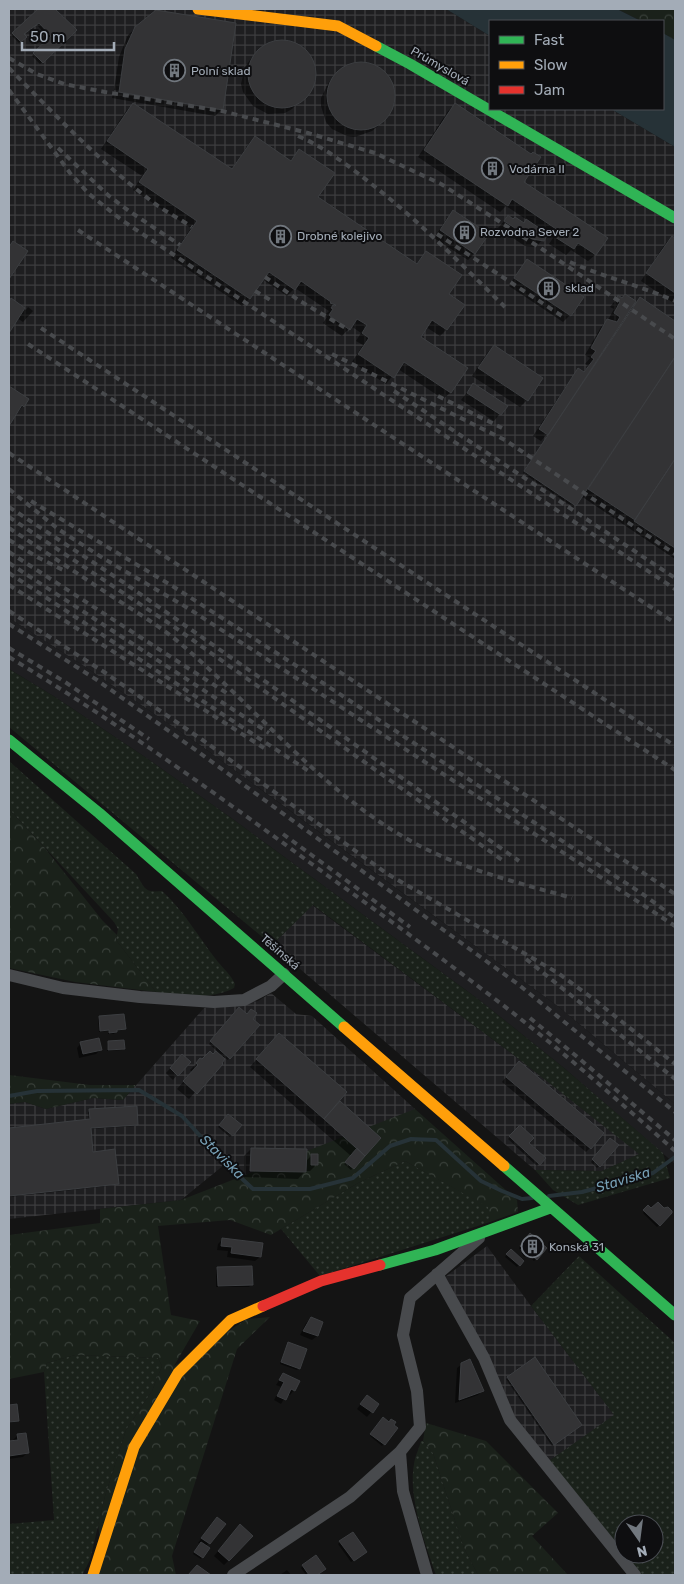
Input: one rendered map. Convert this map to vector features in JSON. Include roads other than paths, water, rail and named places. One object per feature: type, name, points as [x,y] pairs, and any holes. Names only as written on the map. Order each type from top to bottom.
[{"type":"street","name":"Průmyslová","points":[[198,9],[224,14],[338,26],[410,64],[489,110]]},
{"type":"street","name":"Průmyslová","points":[[489,110],[675,218]]},
{"type":"street","name":"Těšínská","points":[[9,740],[98,813],[675,1315]]},
{"type":"street","points":[[9,974],[63,988],[140,997],[214,1002],[244,1000],[270,986],[284,974]]},
{"type":"street","points":[[93,1575],[134,1446],[178,1373],[232,1320],[321,1281],[435,1250],[550,1208]]},
{"type":"street","points":[[233,1575],[350,1497],[400,1452],[420,1427],[417,1390],[403,1335],[410,1298],[485,1233]]},
{"type":"street","points":[[436,1274],[484,1358],[510,1420],[634,1575]]},
{"type":"street","points":[[400,1452],[402,1491],[427,1575]]},
{"type":"waterway","name":"Staviska","points":[[9,1096],[37,1091],[139,1090],[182,1116],[223,1161],[253,1189],[310,1189],[353,1178],[390,1146],[411,1139],[436,1140],[481,1181],[522,1199],[532,1198]]},
{"type":"waterway","name":"Staviska","points":[[549,1196],[582,1192],[653,1173],[675,1157]]},
{"type":"railway","points":[[9,58],[37,74],[64,84],[222,111],[308,133],[375,153],[441,184],[542,249],[675,339]]},
{"type":"railway","points":[[9,68],[115,172],[154,203],[192,227]]},
{"type":"railway","points":[[9,90],[70,173],[89,194],[123,221],[675,589]]},
{"type":"railway","points":[[298,136],[338,158],[391,200],[505,307]]},
{"type":"railway","points":[[58,148],[109,196],[180,245]]},
{"type":"railway","points":[[78,230],[675,623]]},
{"type":"railway","points":[[437,234],[565,318]]},
{"type":"railway","points":[[570,262],[675,301]]},
{"type":"railway","points":[[265,277],[300,301],[349,330]]},
{"type":"railway","points":[[255,291],[272,301]]},
{"type":"railway","points":[[41,328],[675,746]]},
{"type":"railway","points":[[28,344],[675,770]]},
{"type":"railway","points":[[332,354],[505,440],[675,554]]},
{"type":"railway","points":[[394,391],[675,578]]},
{"type":"railway","points":[[438,396],[502,428]]},
{"type":"railway","points":[[9,453],[675,894]]},
{"type":"railway","points":[[9,489],[58,529],[186,607],[675,926]]},
{"type":"railway","points":[[31,501],[174,587],[323,683],[644,895],[675,918]]},
{"type":"railway","points":[[9,507],[123,582],[519,861]]},
{"type":"railway","points":[[9,517],[173,626],[505,862]]},
{"type":"railway","points":[[9,528],[173,637],[319,774],[378,820],[409,840],[448,859],[489,874],[572,898]]},
{"type":"railway","points":[[9,540],[63,570]]},
{"type":"railway","points":[[9,552],[228,694]]},
{"type":"railway","points":[[9,563],[269,733]]},
{"type":"railway","points":[[9,573],[310,772]]},
{"type":"railway","points":[[9,585],[264,748]]},
{"type":"railway","points":[[9,611],[104,672],[204,741],[386,873],[558,973],[675,1064]]},
{"type":"railway","points":[[9,624],[97,680],[519,985],[675,1112]]},
{"type":"railway","points":[[9,648],[65,682],[149,739]]},
{"type":"railway","points":[[9,657],[86,705],[161,756],[440,957],[557,1048],[675,1151]]},
{"type":"railway","points":[[283,834],[410,927]]},
{"type":"railway","points":[[526,959],[675,1079]]},
{"type":"railway","points":[[530,1018],[675,1140]]},
{"type":"place","name":"Polní sklad","points":[[175,71]]},
{"type":"place","name":"Vodárna II","points":[[493,169]]},
{"type":"place","name":"Rozvodna Sever 2","points":[[464,232]]},
{"type":"place","name":"Drobné kolejivo","points":[[281,236]]},
{"type":"place","name":"sklad","points":[[549,288]]},
{"type":"place","name":"Konská 31","points":[[533,1247]]}]
